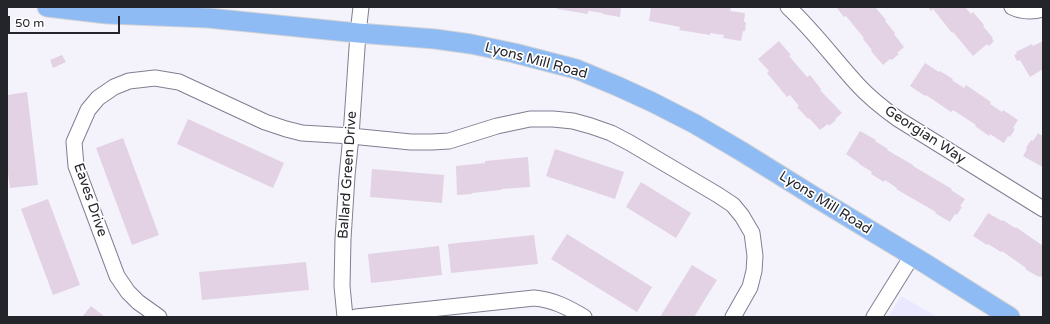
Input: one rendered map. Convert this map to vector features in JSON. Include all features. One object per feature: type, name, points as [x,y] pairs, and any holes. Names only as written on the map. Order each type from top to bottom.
[{"type":"main road","name":"Lyons Mill Road","points":[[47,7],[107,14],[208,18],[435,39],[471,44],[514,53],[576,69],[617,86],[695,124],[735,147],[1010,317]]},
{"type":"street","name":"Ballard Green Drive","points":[[345,317],[342,286],[346,176],[351,136],[361,7]]},
{"type":"street","name":"Georgian Way","points":[[788,7],[800,18],[859,86],[877,104],[898,119],[1043,210]]},
{"type":"street","points":[[1012,7],[1029,12],[1043,9]]},
{"type":"street","name":"Eaves Drive","points":[[159,317],[138,302],[128,292],[118,276],[76,166],[74,142],[88,110],[98,98],[114,87],[129,81],[155,78],[179,82],[266,122],[302,133],[411,142],[449,141],[497,126],[530,119],[573,121],[611,133],[718,195],[733,205],[742,216],[752,233],[755,256],[754,271],[750,287],[733,317]]},
{"type":"street","points":[[874,317],[912,256]]},
{"type":"street","points":[[356,317],[534,298],[562,304],[584,317]]},
{"type":"shaded area","points":[[901,296],[938,317],[888,317]]},
{"type":"building","points":[[558,7],[621,7],[620,17],[588,11],[588,14],[557,9]]},
{"type":"building","points":[[651,7],[731,8],[730,11],[745,13],[745,31],[743,31],[741,41],[723,38],[724,35],[710,33],[710,35],[679,30],[680,27],[649,21]]},
{"type":"building","points":[[836,7],[875,7],[886,20],[885,21],[904,47],[892,60],[890,59],[883,65],[871,51],[872,50],[863,39],[864,38],[846,16],[844,17]]},
{"type":"building","points":[[928,7],[965,7],[971,14],[973,12],[984,25],[983,26],[994,41],[989,46],[987,44],[973,56],[933,9],[931,11]]},
{"type":"building","points":[[779,41],[791,55],[789,56],[807,77],[810,75],[821,89],[820,90],[842,113],[829,126],[828,124],[820,130],[809,118],[808,119],[797,107],[799,106],[790,95],[787,97],[767,73],[769,71],[758,59]]},
{"type":"building","points":[[1043,41],[1043,69],[1030,77],[1020,60],[1017,61],[1014,55],[1017,54],[1016,52],[1032,44],[1033,46]]},
{"type":"building","points":[[62,55],[66,62],[53,68],[50,60]]},
{"type":"building","points":[[925,63],[953,79],[952,80],[964,88],[966,85],[991,102],[990,104],[1002,112],[1003,110],[1018,120],[1010,137],[1008,136],[1004,143],[990,134],[989,136],[975,126],[976,125],[953,110],[951,112],[910,86]]},
{"type":"building","points":[[27,92],[38,185],[10,188],[7,165],[7,95]]},
{"type":"building","points":[[188,119],[284,163],[273,188],[177,144]]},
{"type":"building","points":[[860,131],[876,140],[875,141],[888,149],[887,150],[952,189],[951,190],[965,199],[960,206],[962,207],[957,215],[955,214],[950,222],[935,213],[936,212],[896,189],[897,188],[885,180],[884,182],[871,174],[872,172],[846,154]]},
{"type":"building","points":[[1038,133],[1043,136],[1043,167],[1023,156],[1031,140],[1033,141]]},
{"type":"building","points":[[123,138],[159,235],[132,245],[96,148]]},
{"type":"building","points":[[555,149],[624,172],[615,199],[546,176]]},
{"type":"building","points":[[528,157],[530,187],[457,195],[456,166],[485,163],[485,161]]},
{"type":"building","points":[[372,169],[444,175],[442,203],[370,197]]},
{"type":"building","points":[[641,182],[691,213],[676,238],[626,207]]},
{"type":"building","points":[[48,199],[80,285],[53,295],[21,209]]},
{"type":"building","points":[[988,213],[1015,228],[1016,227],[1043,246],[1043,278],[1025,269],[1026,268],[1002,251],[1001,252],[988,244],[987,245],[973,236]]},
{"type":"building","points":[[567,234],[652,287],[637,312],[551,259]]},
{"type":"building","points":[[534,235],[538,264],[451,273],[448,244]]},
{"type":"building","points":[[439,246],[442,275],[371,283],[368,254]]},
{"type":"building","points":[[306,262],[309,290],[202,300],[199,272]]},
{"type":"building","points":[[692,265],[717,280],[694,317],[660,317]]},
{"type":"building","points":[[91,306],[105,317],[82,317]]}]
